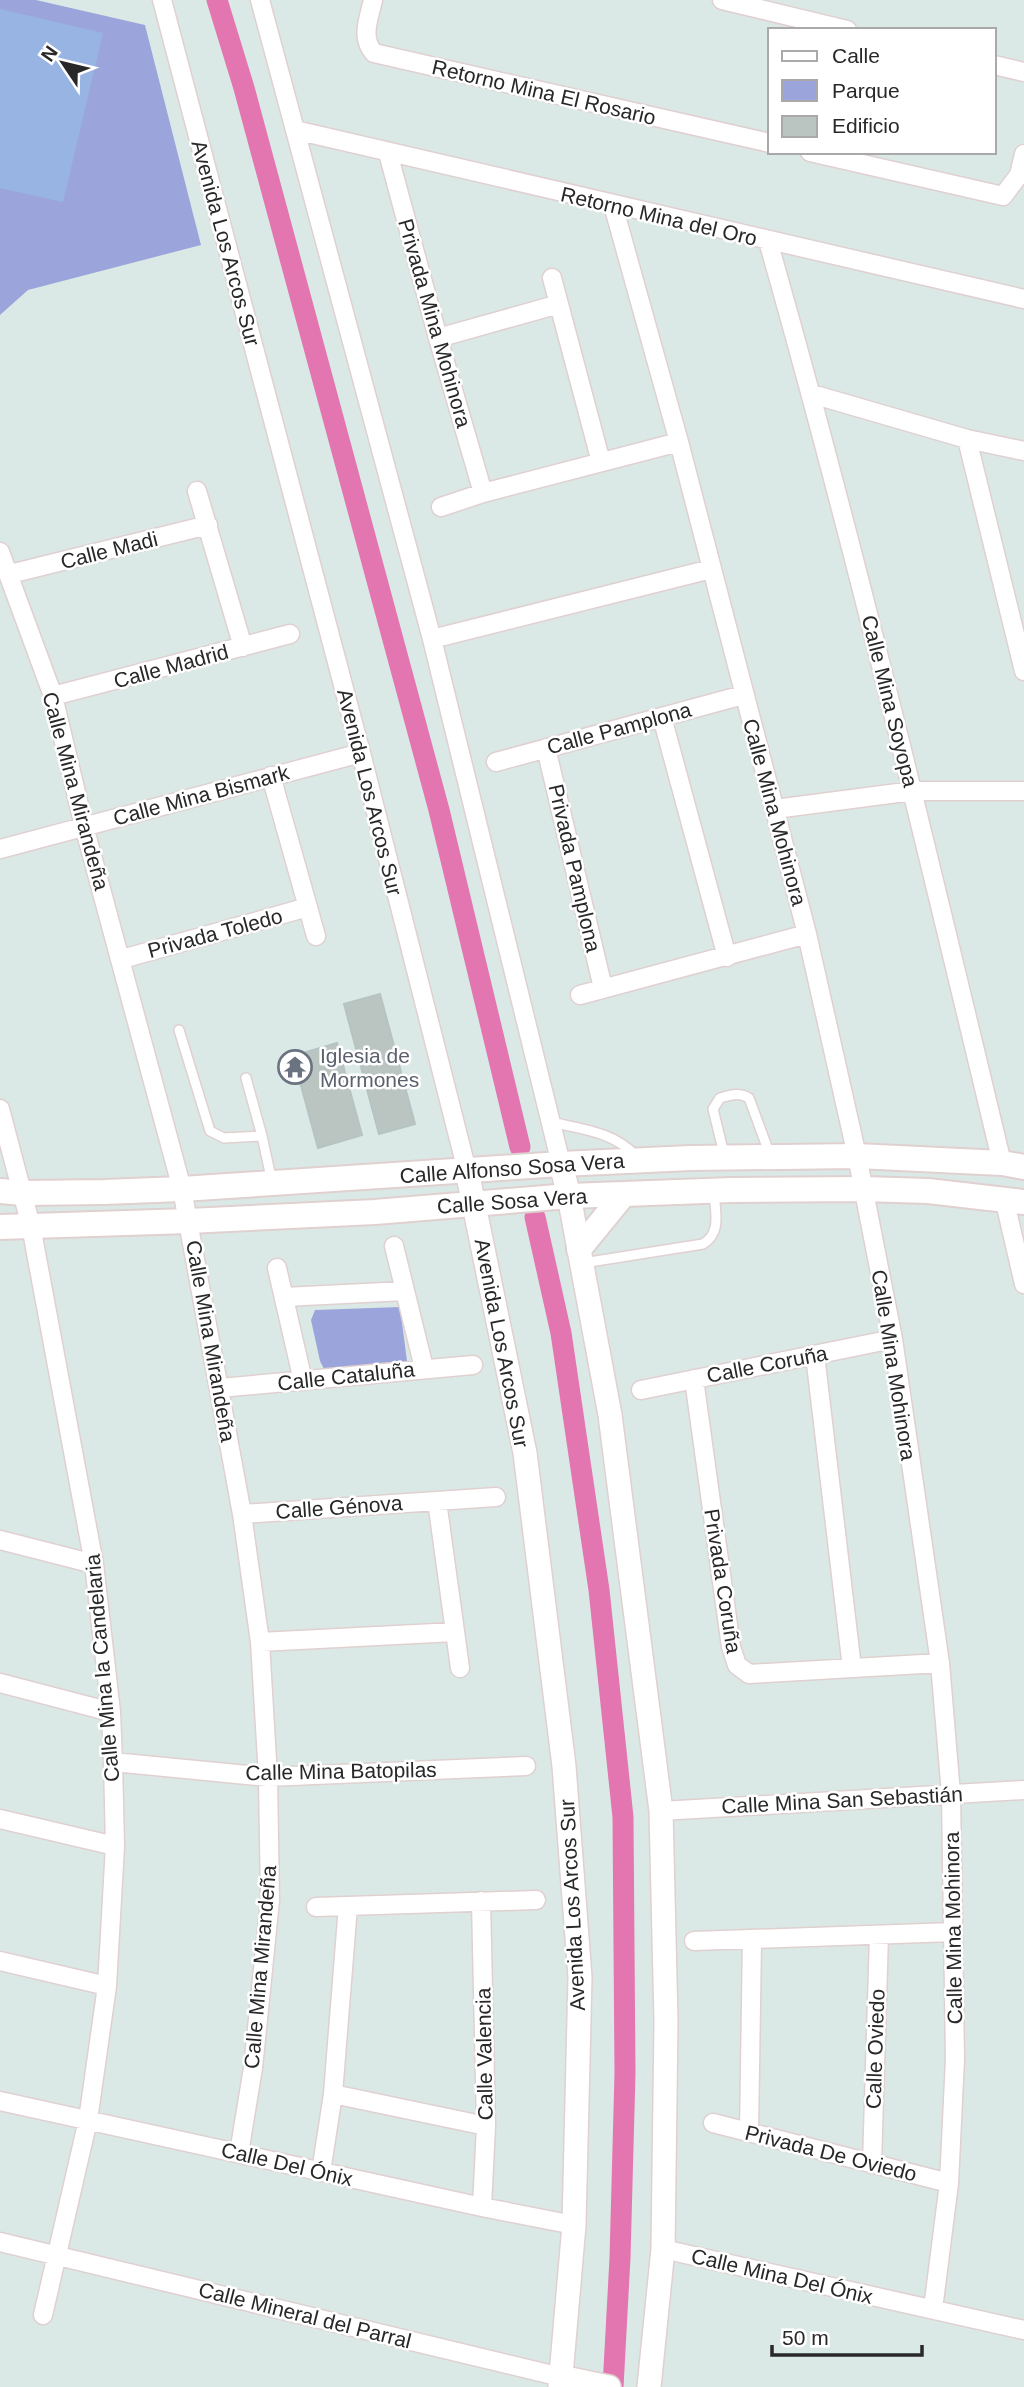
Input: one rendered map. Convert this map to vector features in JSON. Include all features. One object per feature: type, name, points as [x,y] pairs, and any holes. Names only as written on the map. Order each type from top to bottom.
[{"type":"main road","name":"Calle Alfonso Sosa Vera","points":[[11,1192],[182,1189],[561,1164],[725,1157],[856,1156],[1013,1165]]},
{"type":"main road","name":"Calle Sosa Vera","points":[[0,1227],[376,1212],[569,1196],[713,1191],[863,1189],[928,1191],[1014,1200]]},
{"type":"main road","points":[[580,1256],[624,1194]]},
{"type":"street","name":"Avenida Los Arcos Sur","points":[[162,0],[361,753],[475,1202],[525,1453],[564,1766],[580,1977],[568,2382]]},
{"type":"street","points":[[260,0],[432,639],[569,1196],[610,1415],[661,1811],[666,2021],[663,2249],[649,2387]]},
{"type":"street","name":"Retorno Mina El Rosario","points":[[373,0],[365,36],[366,43],[374,53],[768,143]]},
{"type":"street","points":[[722,0],[839,28]]},
{"type":"street","points":[[996,65],[1024,72]]},
{"type":"street","name":"Retorno Mina del Oro","points":[[295,130],[1024,299]]},
{"type":"street","name":"Privada Mina Mohinora","points":[[388,153],[483,493]]},
{"type":"street","points":[[819,154],[1003,196],[1019,176],[1024,154]]},
{"type":"street","name":"Calle Mina Mohinora","points":[[613,205],[679,442],[807,934],[893,1339],[940,1663],[951,1794],[955,2059],[948,2183],[933,2309]]},
{"type":"street","name":"Calle Mina Soyopa","points":[[768,241],[812,394],[913,791],[1013,1165]]},
{"type":"street","points":[[552,278],[601,462]]},
{"type":"street","points":[[438,338],[559,304]]},
{"type":"street","points":[[812,394],[967,439],[1024,451]]},
{"type":"street","points":[[967,439],[1024,671]]},
{"type":"street","points":[[441,507],[483,493],[679,442]]},
{"type":"street","points":[[197,491],[243,647]]},
{"type":"street","name":"Calle Madi","points":[[9,574],[208,525]]},
{"type":"street","name":"Calle Mina Mirandeña","points":[[0,552],[53,696],[84,826],[182,1189],[242,1514],[260,1642],[268,1777],[270,1900],[253,2068],[239,2153]]},
{"type":"street","points":[[432,639],[711,569]]},
{"type":"street","name":"Calle Madrid","points":[[53,696],[290,634]]},
{"type":"street","name":"Calle Pamplona","points":[[496,762],[743,695]]},
{"type":"street","points":[[662,716],[727,957]]},
{"type":"street","name":"Privada Pamplona","points":[[546,748],[603,988]]},
{"type":"street","name":"Calle Mina Bismark","points":[[0,849],[361,753]]},
{"type":"street","name":"Privada Toledo","points":[[271,776],[316,936]]},
{"type":"street","points":[[775,809],[913,791],[1024,791]]},
{"type":"street","name":"Privada Toledo","points":[[122,959],[308,907]]},
{"type":"street","points":[[580,995],[807,934]]},
{"type":"street","name":"Calle Mina la Candelaria","points":[[0,1109],[11,1192],[31,1226],[94,1564],[111,1712],[113,1762],[115,1846],[107,1986],[88,2120],[43,2315]]},
{"type":"street","points":[[1014,1200],[1024,1284]]},
{"type":"street","points":[[394,1246],[424,1368]]},
{"type":"street","points":[[276,1268],[303,1381]]},
{"type":"street","points":[[284,1297],[405,1291]]},
{"type":"street","name":"Calle Coruña","points":[[641,1390],[893,1339]]},
{"type":"street","points":[[815,1354],[852,1668]]},
{"type":"street","name":"Calle Cataluña","points":[[220,1388],[473,1364]]},
{"type":"street","name":"Privada Coruña","points":[[694,1379],[731,1647],[737,1665],[749,1674],[940,1663]]},
{"type":"street","name":"Calle Génova","points":[[242,1514],[496,1497]]},
{"type":"street","points":[[437,1501],[460,1668]]},
{"type":"street","points":[[0,1539],[94,1564]]},
{"type":"street","points":[[260,1642],[455,1632]]},
{"type":"street","points":[[0,1683],[111,1712]]},
{"type":"street","name":"Calle Mina Batopilas","points":[[113,1762],[268,1777],[526,1766]]},
{"type":"street","name":"Calle Mina San Sebastián","points":[[661,1811],[1024,1790]]},
{"type":"street","points":[[0,1819],[115,1846]]},
{"type":"street","points":[[316,1907],[536,1900]]},
{"type":"street","name":"Calle Valencia","points":[[481,1901],[486,2126],[482,2207]]},
{"type":"street","points":[[321,2172],[333,2094],[348,1906]]},
{"type":"street","points":[[695,1941],[953,1932]]},
{"type":"street","name":"Calle Oviedo","points":[[872,2164],[879,1935]]},
{"type":"street","points":[[749,2132],[752,1940]]},
{"type":"street","points":[[0,1961],[107,1986]]},
{"type":"street","points":[[333,2094],[486,2126]]},
{"type":"street","name":"Calle Del Ónix","points":[[0,2101],[574,2225]]},
{"type":"street","name":"Privada De Oviedo","points":[[713,2123],[948,2183]]},
{"type":"street","name":"Calle Mineral del Parral","points":[[0,2242],[568,2382],[609,2387]]},
{"type":"street","name":"Calle Mina Del Ónix","points":[[663,2249],[1024,2330]]},
{"type":"lane","points":[[179,1030],[210,1131],[224,1138],[262,1136]]},
{"type":"lane","points":[[246,1078],[272,1184]]},
{"type":"lane","points":[[725,1157],[713,1109],[720,1098],[736,1094],[749,1098],[771,1156]]},
{"type":"lane","points":[[551,1122],[615,1139],[639,1160]]},
{"type":"lane","points":[[580,1256],[703,1244],[713,1236],[716,1228],[713,1191]]},
{"type":"green space","points":[[0,0],[36,0],[145,25],[201,245],[28,290],[0,315]]},
{"type":"green space","points":[[400,1307],[407,1361],[326,1373],[320,1361],[311,1320],[315,1310]]},
{"type":"shaded area","points":[[0,9],[103,33],[63,202],[0,188]]},
{"type":"building","points":[[380,994],[415,1124],[379,1134],[344,1004]]},
{"type":"building","points":[[337,1043],[362,1135],[318,1148],[293,1056]]},
{"type":"waterway","points":[[217,0],[244,88],[439,810],[520,1147]]},
{"type":"waterway","points":[[535,1217],[561,1333],[599,1590],[623,1817],[625,2073],[613,2387]]},
{"type":"place","name":"Iglesia de Mormones","points":[[295,1067]]}]
